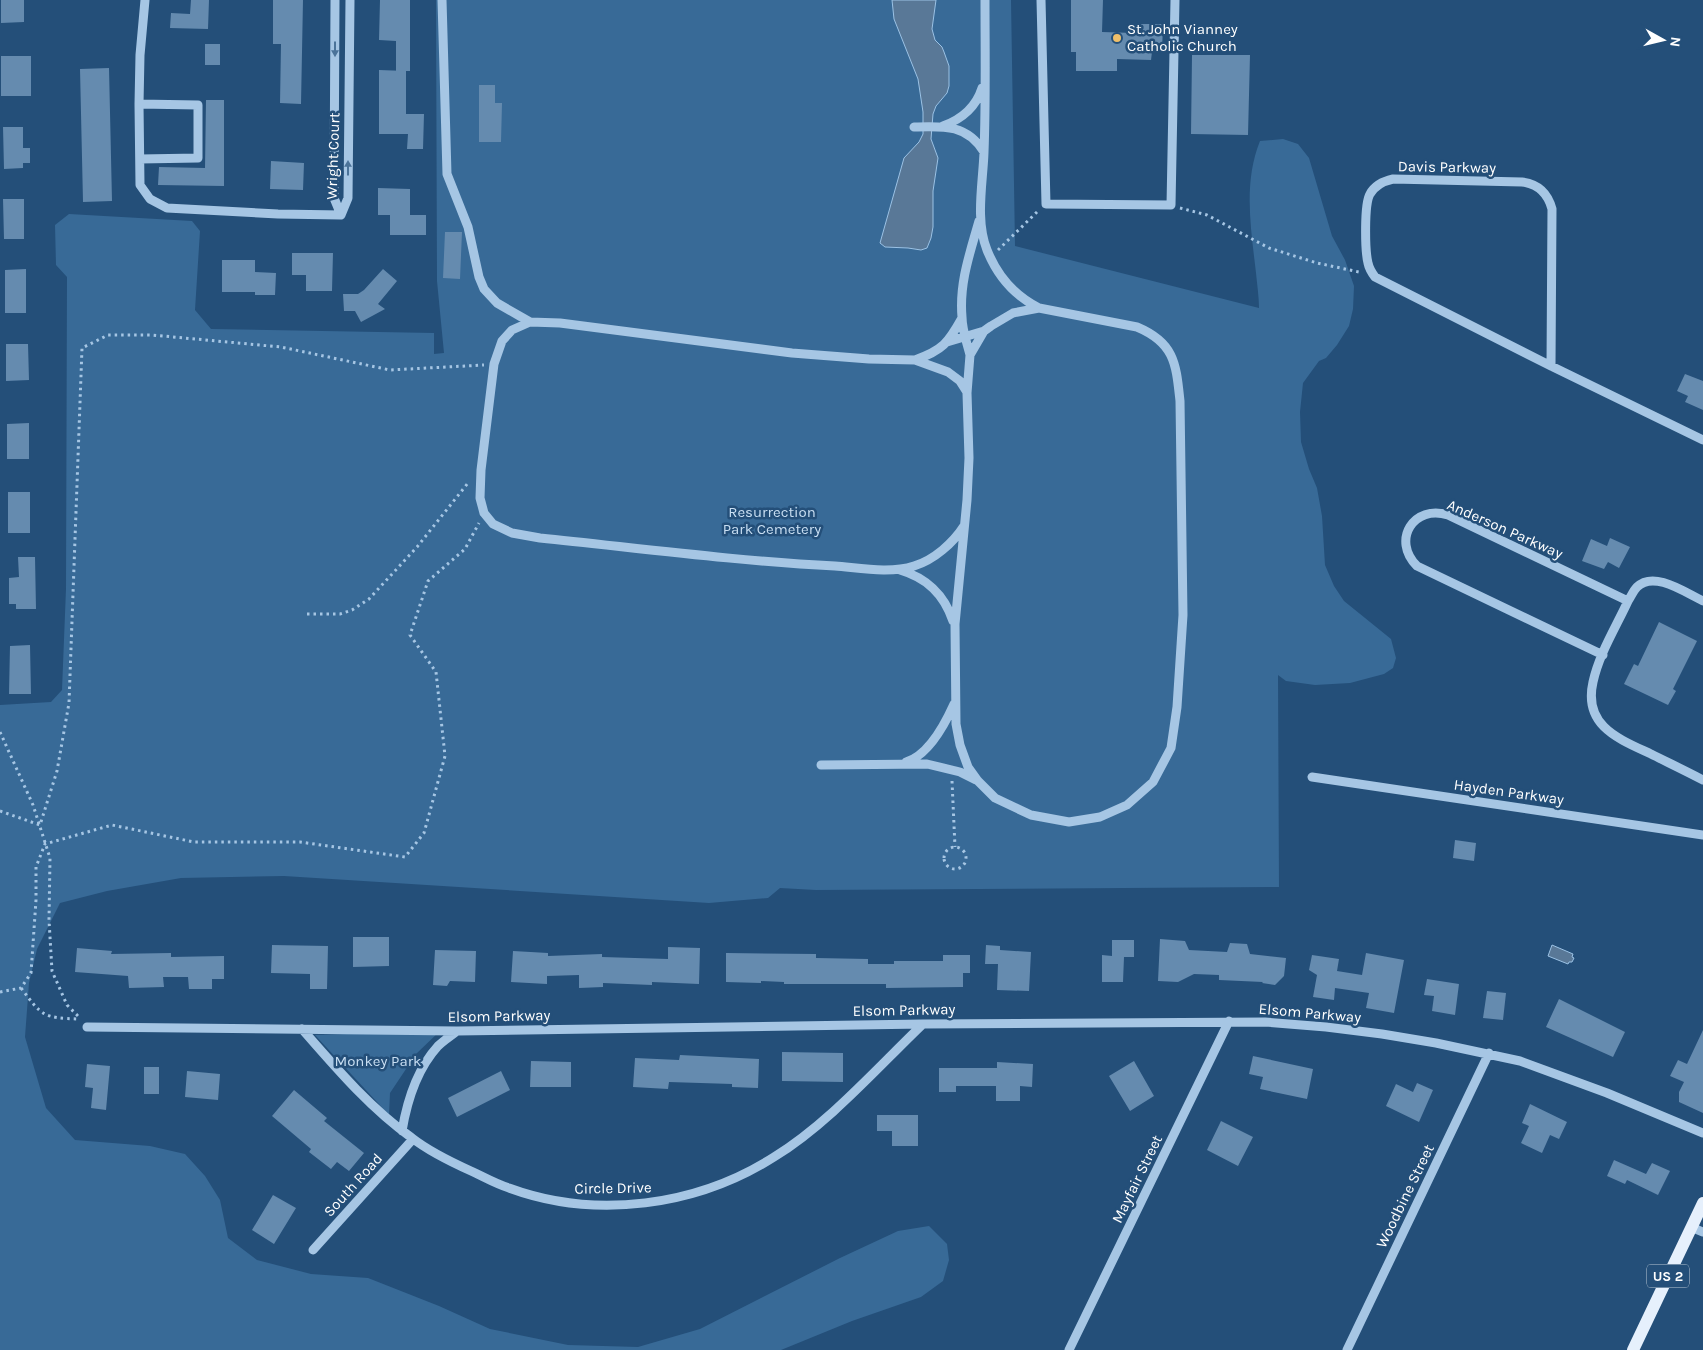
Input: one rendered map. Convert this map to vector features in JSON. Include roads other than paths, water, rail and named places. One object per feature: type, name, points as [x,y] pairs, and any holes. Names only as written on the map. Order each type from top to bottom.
[{"type":"main road","name":"US 2","points":[[1633,1350],[1697,1229],[1701,1210]]},
{"type":"street","points":[[145,0],[140,55],[140,185],[150,199],[167,208],[278,214],[341,215]]},
{"type":"street","name":"Wright Court","points":[[335,0],[334,198],[341,215]]},
{"type":"street","name":"Wright Court","points":[[341,215],[348,198],[350,0]]},
{"type":"street","points":[[442,0],[448,174],[468,227],[478,277],[484,289],[497,303],[530,322],[560,324],[792,354],[915,360],[948,372],[960,381],[967,392]]},
{"type":"street","points":[[981,216],[966,263],[962,318],[970,355],[967,392],[969,458],[955,624],[954,703],[956,724],[960,745],[968,768],[995,798],[1031,816],[1069,822],[1100,816],[1126,805],[1153,782],[1171,748],[1177,707],[1183,615],[1183,515],[1178,374],[1171,353],[1161,340],[1149,332],[1137,327],[1039,308],[1025,301],[1014,292],[990,258],[983,237],[981,216],[984,152],[985,0]]},
{"type":"street","points":[[1041,0],[1046,204],[1171,205],[1175,0]]},
{"type":"street","points":[[941,126],[955,122],[974,105],[985,81]]},
{"type":"street","points":[[139,104],[198,105],[198,158],[140,158]]},
{"type":"street","points":[[914,127],[941,126],[953,128],[978,141],[984,152]]},
{"type":"street","name":"Davis Parkway","points":[[1397,179],[1527,183],[1536,186],[1546,196],[1552,209],[1551,366],[1375,277],[1368,263],[1366,253],[1367,203],[1373,190],[1384,182],[1397,179]]},
{"type":"street","points":[[947,342],[984,331],[1013,313],[1039,308]]},
{"type":"street","points":[[915,360],[933,354],[947,342],[962,318]]},
{"type":"street","points":[[530,322],[512,330],[502,341],[494,364],[481,470],[480,498],[484,513],[493,524],[512,533],[540,538],[807,565],[897,570],[916,575],[939,594],[948,607],[955,624]]},
{"type":"street","points":[[970,355],[984,331]]},
{"type":"street","points":[[1551,366],[1703,440]]},
{"type":"street","name":"Anderson Parkway","points":[[1603,654],[1417,566],[1408,556],[1406,549],[1408,530],[1422,516],[1435,512],[1442,513],[1628,601]]},
{"type":"street","points":[[897,570],[916,566],[930,558],[954,540],[964,526]]},
{"type":"street","points":[[1703,601],[1669,585],[1652,582],[1644,583],[1637,587],[1628,601],[1603,654],[1591,691],[1598,721],[1614,736],[1703,780]]},
{"type":"street","points":[[899,764],[910,760],[926,748],[942,729],[954,703]]},
{"type":"street","points":[[821,766],[927,764],[952,770],[978,781]]},
{"type":"street","name":"Hayden Parkway","points":[[1312,777],[1703,834]]},
{"type":"street","name":"Elsom Parkway","points":[[88,1026],[456,1031],[1229,1021],[1326,1026],[1489,1053],[1548,1070],[1703,1133]]},
{"type":"street","name":"Mayfair Street","points":[[1070,1350],[1229,1021]]},
{"type":"street","name":"Circle Drive","points":[[302,1029],[345,1078],[402,1131],[433,1152],[509,1188],[561,1202],[589,1205],[648,1203],[674,1199],[725,1183],[774,1158],[798,1141],[831,1112],[923,1024]]},
{"type":"street","points":[[402,1131],[406,1108],[418,1079],[438,1046],[456,1031]]},
{"type":"street","name":"Woodbine Street","points":[[1347,1350],[1489,1053]]},
{"type":"street","name":"South Road","points":[[313,1250],[413,1139]]},
{"type":"place","name":"St. John Vianney Catholic Church","points":[[1117,38]]},
{"type":"park label","name":"Resurrection Park Cemetery","points":[[772,520]]},
{"type":"park label","name":"Monkey Park","points":[[378,1061]]}]
